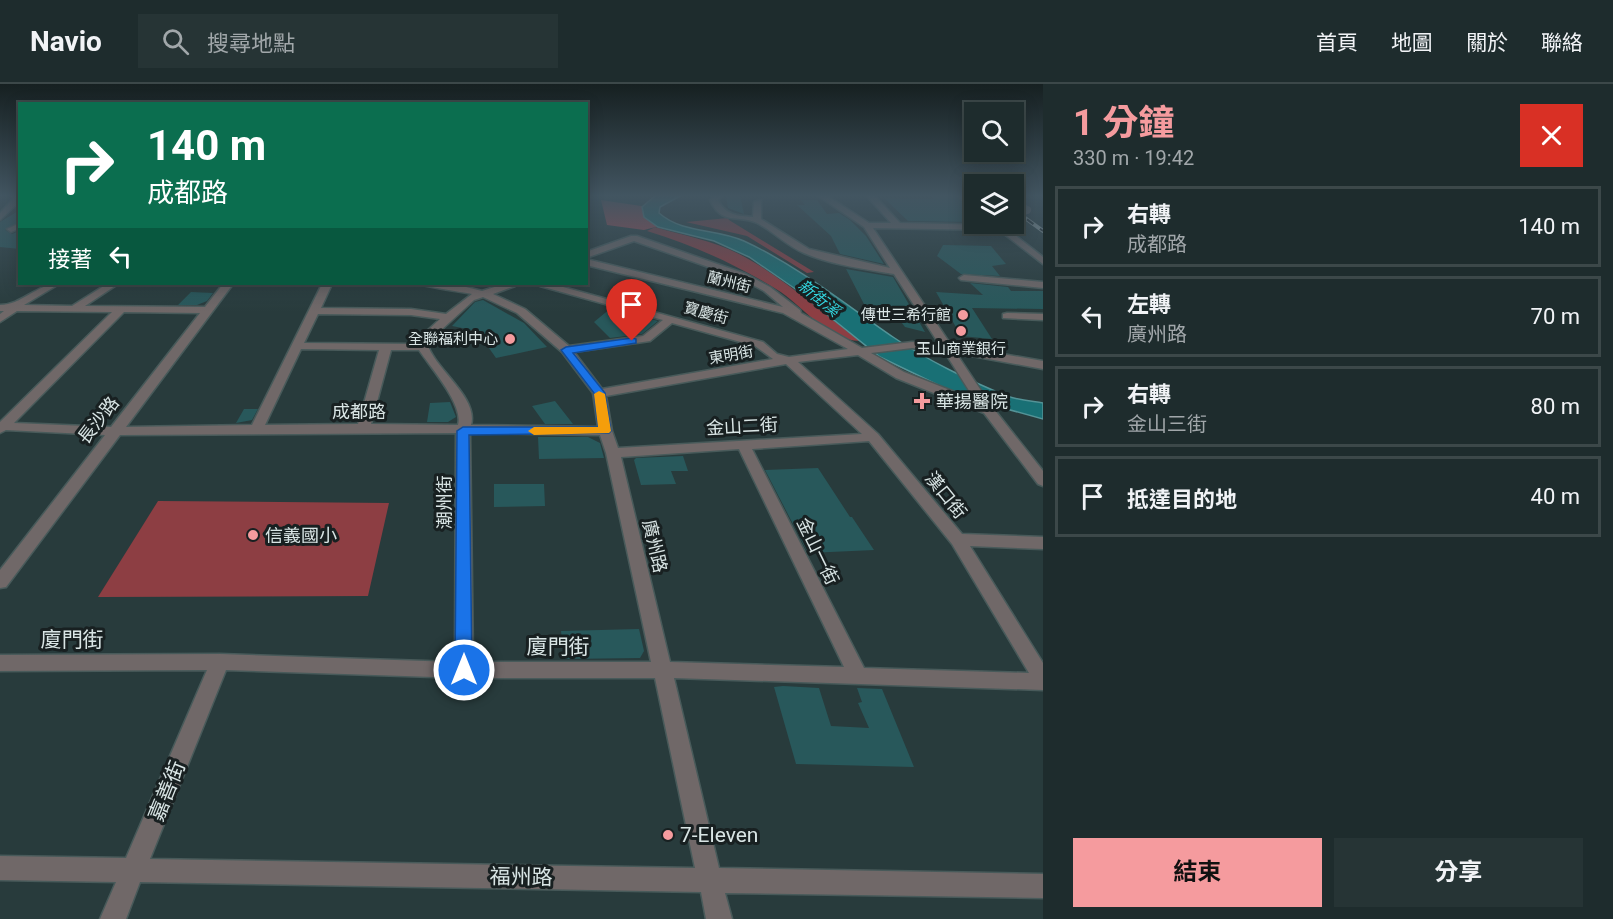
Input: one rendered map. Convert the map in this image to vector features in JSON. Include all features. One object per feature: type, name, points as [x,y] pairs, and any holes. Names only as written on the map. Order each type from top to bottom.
[{"type":"street","points":[[778,234],[806,252],[897,272]]},
{"type":"street","points":[[873,234],[987,408],[1043,481]]},
{"type":"street","points":[[1009,234],[1043,261]]},
{"type":"street","points":[[588,254],[634,238],[743,276],[767,288],[801,317]]},
{"type":"street","name":"蘭州街","points":[[588,262],[787,311],[863,350],[900,375],[987,408]]},
{"type":"street","points":[[964,278],[1043,285]]},
{"type":"street","points":[[0,319],[13,308],[52,285]]},
{"type":"street","points":[[76,307],[111,285]]},
{"type":"street","name":"長沙路","points":[[0,582],[113,431],[227,285]]},
{"type":"street","points":[[257,429],[327,285]]},
{"type":"street","name":"廣州路","points":[[448,285],[485,294],[521,311],[566,350],[599,393],[605,431],[613,453],[664,670],[719,919]]},
{"type":"street","points":[[297,346],[422,347],[421,342],[470,298],[509,285]]},
{"type":"street","name":"寶慶街","points":[[547,285],[759,344],[773,356],[789,360]]},
{"type":"street","points":[[0,308],[208,310]]},
{"type":"street","points":[[1,427],[122,308]]},
{"type":"street","points":[[314,311],[411,312],[448,317]]},
{"type":"street","points":[[1007,316],[1043,316]]},
{"type":"street","points":[[566,350],[646,339],[671,319]]},
{"type":"street","name":"東明街","points":[[599,393],[789,360],[863,350],[912,345],[947,348]]},
{"type":"street","points":[[363,428],[386,346]]},
{"type":"street","name":"潮州街","points":[[422,347],[462,404],[467,417],[463,431],[464,670]]},
{"type":"street","points":[[947,348],[1043,365]]},
{"type":"street","name":"漢口街","points":[[789,360],[873,437],[958,540],[1043,681]]},
{"type":"street","name":"成都路","points":[[1,427],[113,431],[363,428],[605,431]]},
{"type":"street","name":"金山二街","points":[[613,453],[873,437]]},
{"type":"street","name":"金山一街","points":[[743,444],[857,674]]},
{"type":"street","points":[[958,540],[1043,543]]},
{"type":"street","name":"廈門街","points":[[0,663],[220,662],[464,670],[664,670],[857,674],[1043,681]]},
{"type":"street","name":"嘉善街","points":[[114,919],[220,662]]},
{"type":"street","name":"福州路","points":[[0,868],[1043,886]]},
{"type":"shaded area","points":[[657,234],[680,234],[719,245],[754,262],[860,341],[836,335],[826,329],[786,296],[745,271]]},
{"type":"shaded area","points":[[738,234],[752,234],[814,272],[807,273],[747,236]]},
{"type":"shaded area","points":[[158,501],[389,503],[368,596],[98,597]]},
{"type":"water","name":"新街溪","points":[[686,234],[722,234],[764,251],[934,362],[1007,396],[1043,403],[1043,419],[963,397],[880,357],[794,288],[749,257],[714,241]]},
{"type":"building","points":[[0,234],[18,234],[18,249],[0,247]]},
{"type":"building","points":[[829,234],[864,234],[884,264],[840,254]]},
{"type":"building","points":[[943,245],[991,246],[1006,264],[992,266],[1000,276],[961,274],[937,256]]},
{"type":"building","points":[[846,269],[893,277],[925,332],[905,327],[895,314],[879,313],[872,306],[865,306]]},
{"type":"building","points":[[970,283],[1008,287],[1011,291],[1043,291],[1043,309],[972,308],[992,339],[961,336],[936,292],[983,295]]},
{"type":"building","points":[[191,292],[213,293],[207,301],[197,305],[178,305]]},
{"type":"building","points":[[483,300],[524,323],[547,347],[496,358],[477,331],[452,326],[475,302]]},
{"type":"building","points":[[611,308],[658,321],[642,334],[610,338],[594,322]]},
{"type":"building","points":[[555,401],[573,424],[545,424],[532,406]]},
{"type":"building","points":[[450,402],[456,417],[448,422],[427,422],[430,403]]},
{"type":"building","points":[[244,409],[258,409],[252,420],[236,423]]},
{"type":"building","points":[[538,437],[588,437],[600,443],[604,458],[539,459]]},
{"type":"building","points":[[683,456],[688,471],[671,471],[676,484],[641,485],[634,460],[636,458]]},
{"type":"building","points":[[818,468],[874,550],[808,553],[765,470]]},
{"type":"building","points":[[494,484],[544,484],[545,506],[494,507]]},
{"type":"building","points":[[639,629],[644,651],[640,658],[564,659],[561,631]]},
{"type":"building","points":[[774,687],[819,688],[831,726],[869,728],[858,703],[862,702],[857,688],[882,689],[914,767],[796,764]]},
{"type":"slow traffic","points":[[534,431],[605,431],[599,394]]},
{"type":"place","name":"傳世三希行館","points":[[963,315]]},
{"type":"place","name":"玉山商業銀行","points":[[961,331]]},
{"type":"place","name":"全聯福利中心","points":[[510,339]]},
{"type":"place","name":"華揚醫院","points":[[922,401]]},
{"type":"place","name":"信義國小","points":[[253,535]]},
{"type":"place","name":"7-Eleven","points":[[668,835]]},
{"type":"route","points":[[464,670],[463,431],[605,431],[599,393],[566,350],[632,341]]}]
